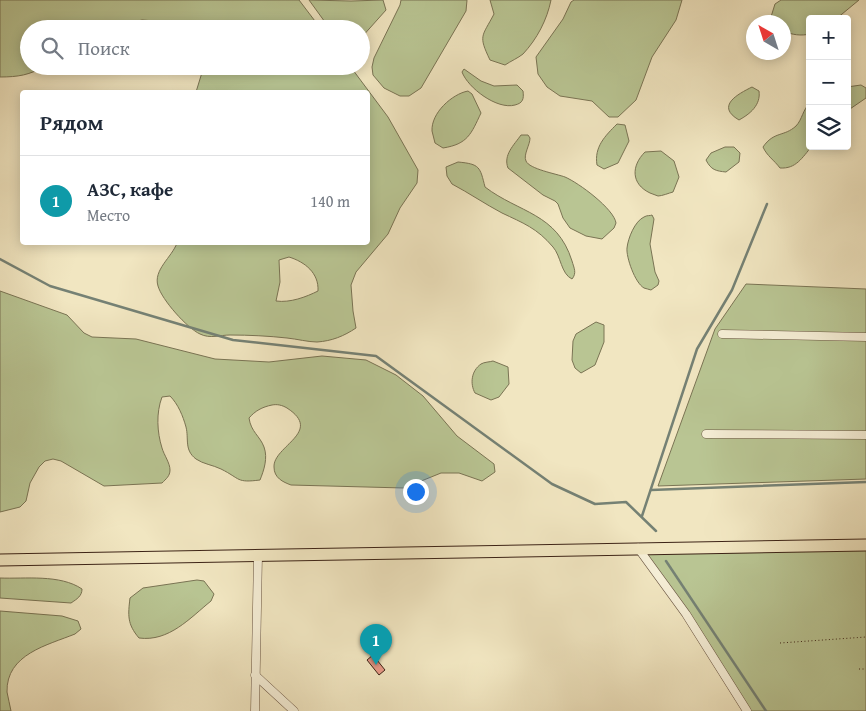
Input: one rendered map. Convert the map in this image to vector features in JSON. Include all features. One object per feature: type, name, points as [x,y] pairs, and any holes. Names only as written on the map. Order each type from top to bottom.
[{"type":"highway","points":[[0,560],[866,545]]},
{"type":"street","points":[[722,334],[866,337]]},
{"type":"street","points":[[706,434],[866,435]]},
{"type":"street","points":[[638,548],[686,614],[746,711]]},
{"type":"street","points":[[255,711],[258,555]]},
{"type":"street","points":[[255,675],[294,711]]},
{"type":"path","points":[[780,643],[866,637]]},
{"type":"path","points":[[859,669],[866,669]]},
{"type":"green space","points":[[0,0],[299,0],[314,20],[20,20],[20,75],[24,75],[0,77]]},
{"type":"green space","points":[[309,0],[383,0],[386,10],[370,28],[370,20],[323,20]]},
{"type":"green space","points":[[401,0],[467,0],[466,11],[421,88],[409,96],[400,96],[384,88],[373,75],[372,67],[374,58]]},
{"type":"green space","points":[[490,0],[551,0],[541,29],[533,42],[523,54],[505,65],[490,60],[484,46],[484,32],[494,14]]},
{"type":"green space","points":[[574,0],[682,0],[676,20],[652,57],[636,100],[618,117],[609,117],[592,101],[560,96],[547,87],[538,74],[536,57]]},
{"type":"green space","points":[[781,0],[859,0],[841,15],[806,15],[806,34],[800,35],[791,33],[791,15],[772,15],[775,4]]},
{"type":"green space","points":[[464,69],[481,81],[494,86],[517,85],[523,91],[522,100],[518,104],[508,106],[492,101],[470,85],[462,72]]},
{"type":"green space","points":[[201,75],[357,75],[368,90],[197,90]]},
{"type":"green space","points":[[861,85],[866,88],[866,98],[851,108],[851,105],[851,86]]},
{"type":"green space","points":[[752,87],[759,91],[758,101],[751,112],[739,120],[732,115],[729,105],[735,97]]},
{"type":"green space","points":[[468,91],[472,94],[481,113],[468,137],[458,144],[443,148],[435,143],[432,131],[435,118],[449,100]]},
{"type":"green space","points":[[370,93],[388,117],[418,170],[417,183],[400,208],[388,234],[356,272],[351,285],[356,328],[338,338],[328,341],[310,342],[287,338],[230,335],[211,337],[200,334],[176,313],[164,299],[158,286],[157,280],[160,269],[176,245],[370,245]],"holes":[[[289,257],[310,269],[316,279],[318,291],[298,299],[276,301],[280,282],[279,260]]]},
{"type":"green space","points":[[806,108],[806,150],[809,150],[795,165],[780,168],[763,147],[775,136],[792,129],[800,121]]},
{"type":"green space","points":[[617,124],[625,125],[629,141],[618,163],[604,169],[597,165],[597,153],[605,138]]},
{"type":"green space","points":[[521,135],[528,135],[530,138],[525,156],[528,164],[571,180],[587,190],[614,217],[616,223],[614,228],[602,239],[586,236],[570,228],[555,201],[543,195],[508,168],[508,154]]},
{"type":"green space","points":[[725,147],[734,147],[740,153],[739,162],[726,172],[714,169],[706,160],[711,153]]},
{"type":"green space","points":[[661,151],[674,161],[679,177],[673,192],[658,196],[639,185],[636,180],[635,169],[640,157],[645,152]]},
{"type":"green space","points":[[458,162],[471,164],[478,168],[485,187],[547,223],[557,233],[572,261],[575,273],[572,279],[568,277],[563,269],[556,251],[541,235],[452,184],[447,176],[446,167]]},
{"type":"green space","points":[[652,215],[654,219],[650,244],[655,272],[659,281],[658,285],[651,290],[644,288],[634,276],[627,248],[630,235],[638,222],[645,216]]},
{"type":"green space","points":[[746,284],[866,289],[866,479],[658,486],[715,329]]},
{"type":"green space","points":[[0,291],[67,315],[84,333],[92,337],[136,339],[215,359],[269,362],[322,356],[366,360],[396,375],[423,396],[457,436],[494,464],[495,472],[482,481],[459,473],[441,473],[404,488],[291,485],[277,477],[274,467],[276,459],[281,452],[299,432],[300,424],[297,417],[287,408],[276,405],[262,408],[249,418],[264,447],[266,460],[260,480],[242,480],[192,456],[188,448],[186,427],[178,406],[170,396],[162,397],[158,416],[160,442],[170,470],[169,476],[162,483],[104,486],[61,461],[53,459],[45,461],[39,467],[30,483],[26,501],[20,507],[0,512]]},
{"type":"green space","points":[[596,322],[604,325],[604,342],[595,365],[581,373],[575,368],[572,360],[573,341],[576,334]]},
{"type":"green space","points":[[493,361],[508,367],[509,384],[499,397],[491,400],[475,393],[472,382],[475,370],[482,363]]},
{"type":"green space","points":[[866,544],[866,711],[747,711],[638,548]]},
{"type":"green space","points":[[0,578],[53,579],[73,584],[82,589],[82,591],[79,597],[71,603],[0,598]]},
{"type":"green space","points":[[197,580],[204,581],[214,594],[211,601],[169,633],[150,638],[139,638],[130,624],[130,598],[143,588]]},
{"type":"green space","points":[[0,611],[62,616],[78,621],[81,629],[75,634],[30,653],[13,668],[7,692],[11,711],[0,711]]},
{"type":"building","points":[[373,655],[385,670],[379,675],[367,660]]},
{"type":"waterway","points":[[642,516],[697,349],[732,290],[767,204]]},
{"type":"waterway","points":[[0,259],[50,286],[233,340],[376,356],[552,484],[595,504],[626,502],[656,531]]},
{"type":"waterway","points":[[651,490],[866,482]]},
{"type":"waterway","points":[[666,561],[766,711]]},
{"type":"place","name":"АЗС, кафе","points":[[376,665]]}]
